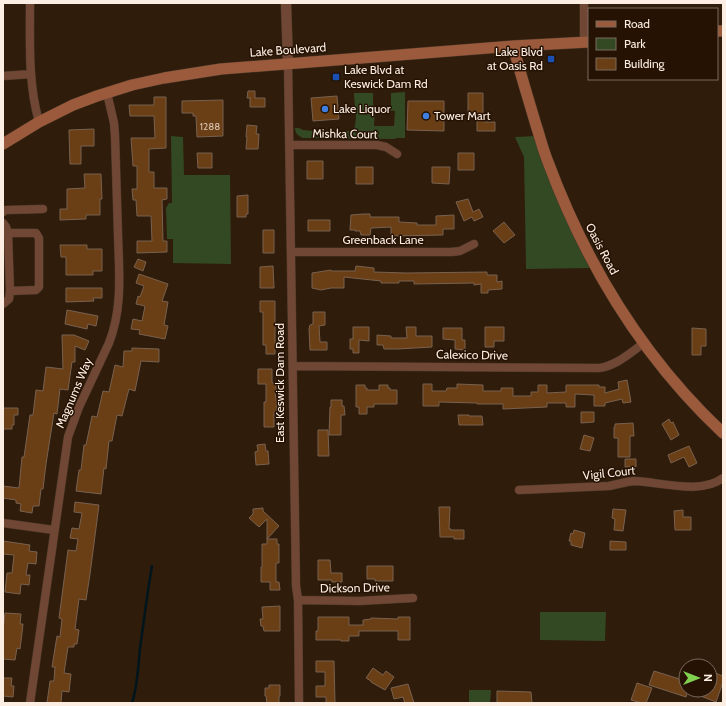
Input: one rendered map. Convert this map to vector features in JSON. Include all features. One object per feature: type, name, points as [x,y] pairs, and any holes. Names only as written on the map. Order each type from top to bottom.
[{"type":"main road","name":"Lake Boulevard","points":[[3,144],[39,122],[74,105],[140,83],[164,78],[221,69],[288,63],[586,42]]},
{"type":"main road","name":"Oasis Road","points":[[513,46],[548,161],[572,220],[610,293],[644,343],[674,381],[723,433]]},
{"type":"street","points":[[30,3],[31,74],[35,107],[39,122]]},
{"type":"street","points":[[286,3],[288,63]]},
{"type":"street","points":[[584,3],[586,42]]},
{"type":"street","name":"East Keswick Dam Road","points":[[288,63],[293,480],[296,586],[298,600],[299,703]]},
{"type":"street","points":[[3,76],[31,74]]},
{"type":"street","name":"Magnums Way","points":[[30,703],[54,530],[70,430],[109,343],[118,314],[120,287],[116,136],[114,118],[107,93]]},
{"type":"street","name":"Mishka Court","points":[[290,145],[377,145],[386,147],[397,154]]},
{"type":"street","points":[[3,212],[6,210],[43,209]]},
{"type":"street","points":[[3,223],[8,233],[10,291],[9,299],[3,304]]},
{"type":"street","points":[[8,233],[36,233],[39,238],[39,287],[36,290],[10,291]]},
{"type":"street","name":"Greenback Lane","points":[[291,252],[451,252],[460,251],[474,244]]},
{"type":"street","name":"Calexico Drive","points":[[292,366],[599,368],[614,364],[644,343]]},
{"type":"street","name":"Vigil Court","points":[[519,490],[609,486],[634,481],[701,486],[712,484],[723,478]]},
{"type":"street","points":[[3,523],[54,530]]},
{"type":"street","name":"Dickson Drive","points":[[298,600],[359,601],[413,598]]},
{"type":"green space","points":[[405,92],[405,138],[303,138],[298,135],[296,131],[295,128],[314,131],[354,131],[356,118],[354,93],[373,93],[374,106],[380,107],[379,110],[375,110],[374,126],[394,126],[395,111],[384,110],[384,107],[391,107],[391,93]]},
{"type":"green space","points":[[171,136],[183,137],[184,175],[230,175],[231,264],[173,263],[173,239],[167,239],[166,208],[169,203],[172,203]]},
{"type":"green space","points":[[535,136],[591,268],[526,269],[524,157],[515,137]]},
{"type":"green space","points":[[540,612],[606,612],[605,641],[540,640]]},
{"type":"green space","points":[[469,690],[491,690],[490,703],[469,703]]},
{"type":"building","points":[[248,91],[255,91],[255,98],[265,98],[265,107],[250,107],[250,98],[247,98]]},
{"type":"building","points":[[468,93],[483,93],[483,122],[495,122],[495,131],[477,131],[477,115],[468,115]]},
{"type":"building","name":"Lake Liquor","points":[[337,96],[339,119],[313,121],[311,98]]},
{"type":"building","points":[[154,97],[166,97],[166,148],[149,149],[149,172],[154,172],[154,188],[167,188],[167,199],[162,200],[163,241],[167,241],[167,252],[137,253],[137,241],[152,241],[151,216],[137,216],[136,200],[133,200],[132,189],[137,189],[137,166],[133,166],[131,138],[155,138],[154,116],[130,116],[129,105],[154,105]]},
{"type":"building","points":[[223,100],[223,136],[197,137],[196,116],[193,116],[193,113],[182,113],[182,101]]},
{"type":"building","name":"Tower Mart","points":[[408,101],[444,101],[444,131],[407,130]]},
{"type":"building","points":[[247,125],[257,126],[256,134],[259,134],[258,149],[246,149]]},
{"type":"building","points":[[94,129],[94,146],[81,146],[81,164],[70,164],[69,130]]},
{"type":"building","points":[[197,153],[212,153],[212,168],[198,168]]},
{"type":"building","points":[[458,153],[474,153],[474,170],[458,170]]},
{"type":"building","points":[[307,161],[323,161],[323,179],[307,179]]},
{"type":"building","points":[[356,167],[373,167],[373,184],[356,184]]},
{"type":"building","points":[[432,167],[450,167],[449,184],[432,183]]},
{"type":"building","points":[[84,174],[101,174],[102,199],[100,199],[100,215],[86,215],[86,219],[60,220],[60,209],[67,209],[67,189],[85,188]]},
{"type":"building","points":[[248,195],[248,214],[246,214],[246,217],[237,217],[237,196]]},
{"type":"building","points":[[468,199],[473,212],[479,209],[483,217],[474,221],[472,217],[464,221],[456,202]]},
{"type":"building","points":[[370,214],[370,217],[399,217],[399,222],[417,223],[417,225],[436,225],[436,216],[454,215],[454,229],[443,229],[443,235],[391,236],[391,227],[371,228],[370,235],[361,235],[360,231],[350,230],[351,215]]},
{"type":"building","points":[[308,220],[330,220],[330,231],[308,231]]},
{"type":"building","points":[[504,222],[515,235],[504,243],[493,231]]},
{"type":"building","points":[[263,230],[274,230],[274,253],[263,253]]},
{"type":"building","points":[[60,245],[87,245],[87,249],[102,249],[102,271],[93,271],[93,275],[66,275],[66,257],[61,257]]},
{"type":"building","points":[[138,259],[146,262],[143,271],[134,267]]},
{"type":"building","points":[[273,266],[274,288],[260,288],[260,267]]},
{"type":"building","points":[[356,266],[374,268],[374,272],[487,272],[487,275],[497,275],[497,282],[502,281],[502,289],[488,290],[488,293],[481,293],[481,284],[474,285],[474,283],[414,284],[414,281],[399,281],[399,283],[381,283],[381,281],[344,277],[344,288],[321,290],[312,288],[312,273],[331,270],[355,271]]},
{"type":"building","points":[[139,274],[168,284],[162,301],[168,302],[164,325],[168,326],[165,339],[139,334],[140,330],[131,329],[133,319],[142,321],[145,306],[136,304],[138,296],[140,297],[144,286],[136,283]]},
{"type":"building","points":[[66,288],[102,288],[102,298],[93,298],[94,301],[66,302]]},
{"type":"building","points":[[260,301],[275,301],[275,354],[266,354],[266,345],[263,345],[263,312],[260,312]]},
{"type":"building","points":[[67,310],[98,316],[96,326],[88,324],[87,329],[65,324]]},
{"type":"building","points":[[313,312],[325,312],[325,325],[319,326],[320,342],[327,342],[327,350],[310,350],[309,329],[310,325],[313,324]]},
{"type":"building","points":[[353,327],[369,327],[369,341],[359,340],[359,353],[353,353],[353,349],[350,349],[350,339],[353,339]]},
{"type":"building","points":[[406,327],[416,327],[416,336],[432,336],[432,347],[384,349],[383,345],[377,345],[377,335],[391,336],[391,338],[407,338]]},
{"type":"building","points":[[485,327],[504,327],[504,341],[494,341],[494,347],[485,347]]},
{"type":"building","points":[[443,328],[462,328],[462,340],[465,340],[465,350],[455,349],[455,340],[443,339]]},
{"type":"building","points":[[692,328],[706,329],[706,346],[701,346],[701,355],[692,355]]},
{"type":"building","points":[[62,335],[74,335],[89,341],[85,350],[75,346],[75,362],[72,362],[68,390],[60,389],[57,414],[54,413],[43,489],[41,489],[39,506],[33,506],[32,513],[20,511],[21,504],[16,503],[16,500],[3,498],[3,486],[19,488],[22,457],[24,457],[30,415],[33,415],[36,390],[43,391],[46,367],[63,369]]},
{"type":"building","points":[[132,348],[159,349],[159,362],[141,361],[135,391],[129,389],[122,416],[117,415],[112,441],[109,441],[106,469],[104,468],[101,494],[76,491],[79,470],[81,470],[84,445],[86,445],[92,416],[97,417],[103,391],[109,392],[115,365],[123,367],[124,351],[132,351]]},
{"type":"building","points":[[258,369],[272,369],[272,383],[276,383],[275,392],[277,406],[276,412],[274,412],[274,427],[264,427],[266,384],[258,384]]},
{"type":"building","points":[[627,380],[631,402],[623,403],[622,399],[605,403],[605,406],[594,406],[594,395],[575,394],[575,407],[566,407],[566,403],[547,403],[547,407],[503,409],[503,404],[439,402],[439,406],[423,406],[423,384],[432,384],[432,391],[446,391],[447,388],[457,388],[457,384],[483,385],[483,391],[501,391],[501,388],[513,388],[513,396],[531,396],[531,392],[538,392],[538,385],[547,385],[547,393],[566,392],[566,385],[599,385],[599,387],[605,387],[605,393],[619,389],[618,382]]},
{"type":"building","points":[[356,385],[365,385],[367,390],[379,390],[379,385],[388,385],[390,390],[397,390],[397,404],[374,404],[374,407],[367,407],[367,414],[359,414],[359,407],[356,407]]},
{"type":"building","points":[[331,400],[342,400],[342,406],[344,406],[345,415],[341,415],[341,435],[329,435]]},
{"type":"building","points":[[3,408],[18,408],[18,415],[14,415],[14,425],[12,425],[12,429],[3,429]]},
{"type":"building","points":[[581,412],[594,412],[594,422],[581,423]]},
{"type":"building","points":[[458,415],[482,416],[483,425],[459,425]]},
{"type":"building","points":[[669,419],[671,423],[673,422],[679,435],[671,440],[662,424]]},
{"type":"building","points":[[633,423],[634,436],[630,436],[630,457],[618,457],[618,438],[614,438],[615,424]]},
{"type":"building","points":[[318,430],[328,430],[329,456],[318,456]]},
{"type":"building","points":[[584,435],[594,438],[590,451],[580,449]]},
{"type":"building","points":[[265,444],[266,451],[268,451],[269,464],[256,465],[255,452],[258,451],[257,445]]},
{"type":"building","points":[[689,446],[697,463],[689,467],[684,457],[671,463],[668,455]]},
{"type":"building","points":[[625,459],[636,459],[636,467],[625,467]]},
{"type":"building","points":[[75,502],[99,505],[90,574],[86,600],[79,599],[75,629],[79,630],[77,644],[74,644],[74,647],[68,647],[64,673],[71,674],[69,692],[62,691],[61,703],[47,703],[50,681],[54,681],[55,667],[52,667],[57,636],[60,637],[62,619],[59,618],[68,550],[76,551],[78,539],[70,538],[72,528],[79,529],[82,513],[74,512]]},
{"type":"building","points":[[439,507],[450,507],[449,529],[464,530],[464,539],[440,537]]},
{"type":"building","points":[[263,508],[263,511],[279,526],[267,539],[267,519],[259,527],[249,518],[253,514],[253,509]]},
{"type":"building","points":[[613,509],[626,510],[623,531],[614,530],[615,519],[612,518]]},
{"type":"building","points":[[683,510],[683,517],[691,517],[691,530],[675,530],[674,511]]},
{"type":"building","points":[[574,530],[585,533],[582,548],[571,545],[571,541],[569,541],[571,533],[573,534]]},
{"type":"building","points":[[267,539],[277,539],[277,544],[279,544],[279,563],[276,563],[276,582],[279,582],[280,590],[270,590],[270,582],[261,582],[262,544],[267,544]]},
{"type":"building","points":[[3,541],[30,545],[29,551],[37,552],[36,564],[28,563],[26,575],[30,575],[29,585],[21,584],[20,594],[5,592],[7,573],[12,573],[14,555],[3,554]]},
{"type":"building","points":[[610,541],[626,542],[626,550],[610,550]]},
{"type":"building","points":[[318,560],[330,560],[331,573],[342,573],[342,582],[318,580]]},
{"type":"building","points":[[367,566],[393,566],[393,581],[375,581],[375,579],[367,579]]},
{"type":"building","points":[[280,606],[280,631],[264,631],[263,626],[261,626],[260,619],[263,619],[262,607]]},
{"type":"building","points":[[5,613],[21,614],[20,624],[23,624],[20,649],[17,648],[15,660],[3,659],[3,630]]},
{"type":"building","points":[[318,617],[349,617],[349,625],[363,625],[363,620],[371,618],[398,619],[398,617],[410,617],[410,640],[398,640],[398,631],[359,631],[359,636],[349,636],[349,641],[316,640],[316,631],[318,631]]},
{"type":"building","points":[[316,661],[334,661],[335,703],[326,703],[326,697],[316,697],[316,686],[325,686],[325,672],[316,672]]},
{"type":"building","points":[[373,668],[383,675],[386,671],[394,677],[385,690],[366,678]]},
{"type":"building","points":[[654,671],[678,678],[678,694],[649,685]]},
{"type":"building","points":[[718,674],[723,676],[723,682],[718,696]]},
{"type":"building","points":[[3,678],[12,678],[11,686],[14,686],[13,697],[3,696]]},
{"type":"building","points":[[637,683],[652,688],[646,703],[631,700]]},
{"type":"building","points":[[408,684],[414,703],[405,703],[403,697],[394,699],[391,688]]},
{"type":"building","points":[[269,685],[280,685],[279,703],[267,703],[265,688],[269,688]]},
{"type":"building","points":[[497,691],[531,692],[532,703],[497,703]]},
{"type":"building","points":[[706,698],[717,698],[716,702]]},
{"type":"waterway","points":[[132,703],[137,683],[140,648],[152,566]]},
{"type":"place","name":"Lake Blvd at Oasis Rd","points":[[551,59]]},
{"type":"place","name":"Lake Blvd at Keswick Dam Rd","points":[[336,77]]},
{"type":"place","name":"Lake Liquor","points":[[325,109]]},
{"type":"place","name":"Tower Mart","points":[[426,116]]}]
